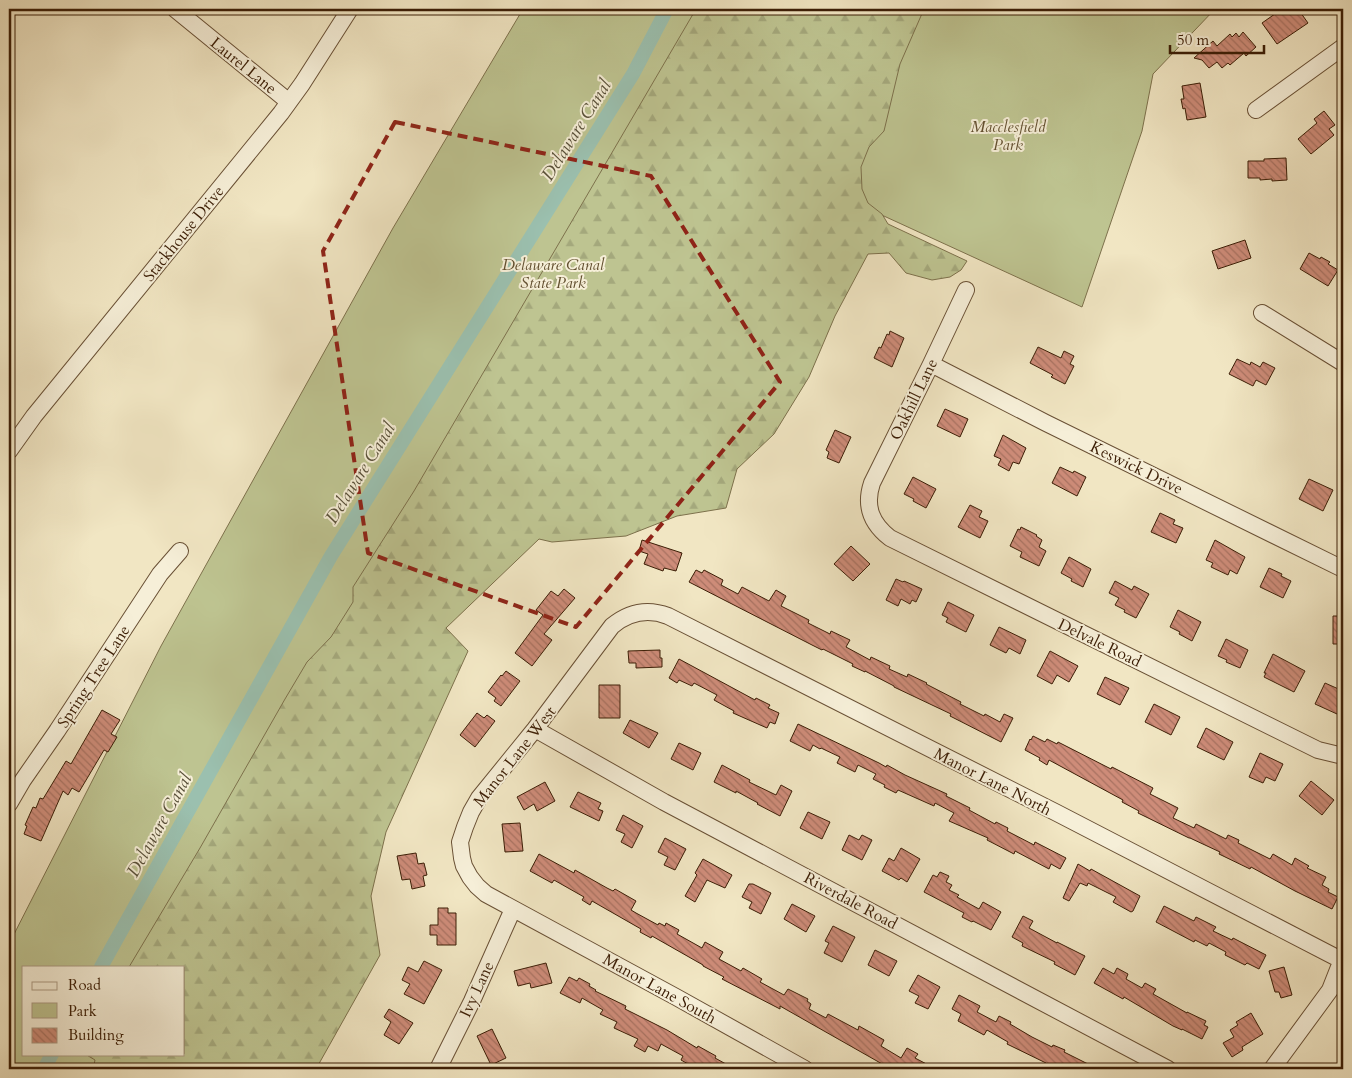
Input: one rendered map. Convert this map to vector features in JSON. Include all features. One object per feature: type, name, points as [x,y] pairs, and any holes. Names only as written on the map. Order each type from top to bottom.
[{"type":"street","name":"Laurel Lane","points":[[175,9],[289,102]]},
{"type":"street","name":"Stackhouse Drive","points":[[9,451],[40,408],[289,102],[350,9]]},
{"type":"street","points":[[1256,110],[1343,47]]},
{"type":"street","name":"Oakhill Lane","points":[[870,511],[868,499],[872,483],[966,290]]},
{"type":"street","points":[[1262,313],[1343,363]]},
{"type":"street","name":"Keswick Drive","points":[[931,364],[1046,423],[1343,569]]},
{"type":"street","name":"Delvale Road","points":[[870,511],[875,524],[890,538],[1318,750],[1343,756]]},
{"type":"street","name":"Spring Tree Lane","points":[[9,804],[160,574],[180,550]]},
{"type":"street","name":"Manor Lane West","points":[[513,909],[486,894],[477,886],[464,866],[460,842],[471,812],[479,798],[535,729],[612,626],[626,616],[639,612]]},
{"type":"street","name":"Manor Lane North","points":[[639,612],[654,612],[668,616],[1343,959]]},
{"type":"street","name":"Riverdale Road","points":[[535,729],[664,802],[1168,1069]]},
{"type":"street","name":"Ivy Lane","points":[[438,1069],[472,1001],[513,909]]},
{"type":"street","name":"Manor Lane South","points":[[513,909],[805,1069]]},
{"type":"street","points":[[1272,1069],[1330,990],[1343,959]]},
{"type":"highlighted area","points":[[395,122],[651,176],[780,382],[576,627],[368,553],[323,251]]},
{"type":"green space","name":"Delaware Canal State Park","points":[[523,9],[1215,9],[1153,74],[1142,131],[1082,307],[775,166],[366,693],[193,1069],[9,1069],[9,944],[161,646],[393,228]]},
{"type":"green space","points":[[696,9],[924,9],[900,64],[884,131],[869,147],[861,167],[862,189],[868,203],[882,214],[888,224],[967,261],[961,270],[950,277],[932,280],[906,273],[889,253],[868,254],[835,316],[809,377],[774,434],[737,469],[726,508],[677,516],[626,536],[552,542],[539,539],[446,628],[468,651],[386,832],[371,896],[380,955],[316,1069],[93,1069],[95,1060],[88,1056],[185,1056],[185,966],[130,966],[307,662],[331,637],[353,602],[353,587],[414,491]]},
{"type":"building","points":[[1282,9],[1298,9],[1308,23],[1277,44],[1262,23]]},
{"type":"building","points":[[1243,32],[1256,47],[1246,56],[1244,53],[1230,65],[1228,63],[1222,68],[1217,62],[1209,68],[1202,60],[1194,58],[1213,41],[1217,46],[1230,34],[1232,37],[1236,33],[1239,37]]},
{"type":"building","points":[[1200,83],[1206,117],[1187,120],[1181,99],[1184,99],[1182,86]]},
{"type":"building","points":[[1324,111],[1335,125],[1329,129],[1334,135],[1311,154],[1298,139],[1317,123],[1314,119]]},
{"type":"building","points":[[1286,158],[1287,180],[1272,181],[1272,179],[1248,178],[1248,161]]},
{"type":"building","points":[[1245,240],[1251,258],[1218,269],[1212,251]]},
{"type":"building","points":[[1309,253],[1330,262],[1328,264],[1338,270],[1328,286],[1300,269]]},
{"type":"building","points":[[890,331],[904,338],[892,367],[874,358]]},
{"type":"building","points":[[1038,347],[1061,358],[1064,351],[1074,356],[1070,364],[1074,366],[1065,384],[1051,377],[1053,375],[1030,363]]},
{"type":"building","points":[[1237,359],[1250,365],[1251,362],[1260,367],[1263,362],[1275,368],[1266,385],[1256,380],[1253,386],[1229,374]]},
{"type":"building","points":[[945,409],[968,419],[960,437],[937,426]]},
{"type":"building","points":[[835,430],[851,437],[839,463],[827,458],[829,452],[826,450]]},
{"type":"building","points":[[1003,435],[1026,448],[1019,464],[1013,462],[1009,471],[998,465],[1001,459],[994,456]]},
{"type":"building","points":[[1060,467],[1086,477],[1077,496],[1052,483]]},
{"type":"building","points":[[913,477],[936,489],[926,508],[904,494]]},
{"type":"building","points":[[1309,479],[1333,490],[1323,511],[1299,499]]},
{"type":"building","points":[[970,505],[982,511],[979,517],[988,521],[980,538],[958,527]]},
{"type":"building","points":[[1160,513],[1175,520],[1173,524],[1183,528],[1176,543],[1151,532]]},
{"type":"building","points":[[1021,527],[1037,535],[1042,540],[1039,547],[1046,551],[1039,566],[1020,557],[1022,552],[1010,546],[1018,529],[1020,530]]},
{"type":"building","points":[[642,540],[682,553],[676,571],[664,568],[663,571],[644,564],[648,554],[639,551]]},
{"type":"building","points":[[1215,540],[1245,557],[1237,574],[1230,570],[1228,575],[1211,567],[1213,563],[1206,560]]},
{"type":"building","points":[[851,546],[870,564],[853,581],[834,564]]},
{"type":"building","points":[[1069,557],[1091,569],[1083,587],[1061,573]]},
{"type":"building","points":[[1269,568],[1291,581],[1283,598],[1260,587]]},
{"type":"building","points":[[696,570],[702,573],[704,570],[723,580],[721,585],[738,594],[742,587],[769,601],[776,590],[786,596],[781,606],[809,620],[808,623],[830,634],[831,631],[850,640],[846,647],[870,660],[871,657],[890,666],[889,669],[907,677],[908,674],[927,683],[961,702],[960,704],[984,716],[985,714],[1000,722],[1004,714],[1013,718],[1001,742],[950,716],[951,714],[852,666],[853,664],[689,582]]},
{"type":"building","points":[[896,579],[922,589],[916,602],[912,600],[910,604],[901,599],[898,606],[886,600]]},
{"type":"building","points":[[1115,581],[1132,590],[1134,586],[1149,594],[1136,618],[1115,605],[1119,598],[1109,593]]},
{"type":"building","points":[[564,589],[575,598],[544,634],[552,640],[532,666],[515,653],[543,615],[536,610],[551,591],[558,596]]},
{"type":"building","points":[[948,602],[974,615],[966,632],[946,622],[948,618],[942,615]]},
{"type":"building","points":[[1178,610],[1201,622],[1192,641],[1170,627]]},
{"type":"building","points":[[1333,616],[1343,616],[1343,644],[1333,644]]},
{"type":"building","points":[[999,627],[1026,640],[1020,654],[1009,648],[1006,653],[990,645]]},
{"type":"building","points":[[1226,639],[1248,650],[1240,668],[1218,656]]},
{"type":"building","points":[[660,650],[662,667],[636,668],[636,663],[629,663],[628,651]]},
{"type":"building","points":[[1050,651],[1078,666],[1069,682],[1057,675],[1052,684],[1037,676]]},
{"type":"building","points":[[1273,654],[1305,671],[1294,692],[1264,677]]},
{"type":"building","points":[[679,659],[755,700],[756,698],[770,705],[768,708],[779,713],[775,724],[770,722],[767,728],[733,713],[734,711],[714,700],[717,695],[694,683],[692,686],[679,680],[677,683],[669,678]]},
{"type":"building","points":[[506,671],[520,681],[501,706],[494,701],[496,698],[488,692]]},
{"type":"building","points":[[1105,677],[1129,688],[1120,705],[1097,694]]},
{"type":"building","points":[[1325,683],[1343,691],[1343,701],[1337,714],[1315,704]]},
{"type":"building","points":[[599,685],[620,685],[620,718],[599,718]]},
{"type":"building","points":[[1154,704],[1180,717],[1171,735],[1145,722]]},
{"type":"building","points":[[102,710],[120,720],[111,734],[117,737],[108,752],[104,750],[79,792],[72,788],[68,795],[63,791],[41,841],[24,834],[27,826],[25,825],[33,807],[36,808],[40,798],[43,799],[66,761],[71,764]]},
{"type":"building","points":[[477,713],[484,718],[487,715],[495,721],[475,747],[460,735]]},
{"type":"building","points":[[630,720],[658,733],[649,748],[623,733]]},
{"type":"building","points":[[798,724],[886,767],[887,765],[947,794],[946,796],[970,808],[969,810],[995,824],[996,822],[1008,828],[1007,831],[1034,845],[1035,842],[1066,858],[1060,869],[1051,864],[1049,869],[1015,851],[1014,854],[987,840],[988,838],[949,821],[954,813],[935,803],[934,806],[898,790],[896,793],[873,779],[876,774],[858,765],[855,772],[837,763],[840,757],[813,745],[810,751],[790,741]]},
{"type":"building","points":[[1206,728],[1233,742],[1224,760],[1197,747]]},
{"type":"building","points":[[1033,736],[1045,742],[1047,739],[1057,744],[1058,742],[1153,788],[1150,794],[1178,808],[1173,818],[1194,828],[1196,824],[1226,839],[1228,835],[1239,840],[1238,843],[1270,859],[1273,854],[1292,865],[1295,858],[1309,866],[1307,868],[1326,877],[1322,885],[1329,889],[1328,892],[1338,897],[1332,909],[1251,867],[1250,869],[1219,854],[1220,852],[1138,813],[1139,811],[1122,802],[1123,800],[1049,760],[1047,765],[1039,760],[1040,758],[1025,750]]},
{"type":"building","points":[[679,743],[701,753],[693,770],[671,759]]},
{"type":"building","points":[[1260,753],[1283,764],[1275,781],[1266,777],[1263,783],[1249,777]]},
{"type":"building","points":[[722,765],[750,780],[749,782],[776,795],[781,785],[792,791],[780,816],[736,791],[736,793],[714,782]]},
{"type":"building","points":[[1311,781],[1334,800],[1322,815],[1299,796]]},
{"type":"building","points":[[545,782],[555,801],[537,811],[534,804],[524,810],[517,797]]},
{"type":"building","points":[[578,792],[601,803],[598,809],[603,811],[599,821],[570,807]]},
{"type":"building","points":[[808,812],[830,822],[822,839],[800,828]]},
{"type":"building","points":[[623,815],[643,826],[632,848],[621,842],[625,834],[616,830]]},
{"type":"building","points":[[520,823],[523,851],[505,852],[502,824]]},
{"type":"building","points":[[849,835],[859,840],[862,835],[872,840],[862,860],[842,850]]},
{"type":"building","points":[[665,838],[686,849],[675,870],[664,865],[668,857],[658,852]]},
{"type":"building","points":[[901,848],[920,859],[907,882],[882,871],[889,858],[894,861]]},
{"type":"building","points":[[416,853],[418,864],[424,863],[427,875],[423,876],[425,886],[412,889],[410,879],[402,880],[397,856]]},
{"type":"building","points":[[539,854],[574,873],[575,870],[607,888],[613,891],[615,889],[636,901],[631,910],[658,925],[659,923],[665,926],[666,923],[679,930],[677,934],[702,948],[705,942],[723,952],[719,959],[741,971],[743,968],[762,979],[760,982],[784,995],[788,989],[808,999],[807,1001],[811,1004],[809,1009],[826,1018],[828,1014],[858,1030],[859,1026],[884,1040],[881,1046],[901,1058],[907,1048],[918,1054],[915,1058],[936,1069],[891,1069],[780,1006],[780,1009],[722,979],[724,977],[652,936],[651,938],[640,932],[641,929],[592,901],[590,905],[582,900],[584,897],[554,880],[552,883],[530,871]]},
{"type":"building","points":[[703,859],[732,875],[725,888],[707,880],[695,902],[685,896],[697,875],[695,873]]},
{"type":"building","points":[[1078,864],[1090,871],[1091,869],[1140,896],[1133,911],[1131,912],[1113,902],[1116,897],[1088,883],[1087,886],[1080,883],[1069,901],[1063,898]]},
{"type":"building","points":[[940,872],[949,876],[946,882],[952,885],[949,890],[959,895],[957,897],[979,909],[983,902],[1001,912],[991,930],[962,917],[964,913],[924,892],[933,875],[937,877]]},
{"type":"building","points":[[749,884],[753,884],[771,893],[761,914],[749,908],[752,902],[742,897]]},
{"type":"building","points":[[792,904],[815,916],[806,932],[784,919]]},
{"type":"building","points":[[1164,906],[1194,921],[1196,917],[1216,927],[1213,931],[1232,940],[1233,938],[1266,955],[1259,969],[1247,963],[1245,965],[1225,955],[1226,952],[1209,943],[1207,946],[1195,940],[1194,942],[1156,922]]},
{"type":"building","points":[[438,908],[448,908],[448,913],[456,913],[456,945],[437,945],[437,935],[430,935],[430,925],[438,925]]},
{"type":"building","points":[[1023,916],[1033,921],[1029,928],[1085,956],[1075,975],[1054,964],[1055,962],[1022,946],[1023,943],[1012,937]]},
{"type":"building","points":[[833,926],[855,937],[842,962],[824,953],[829,943],[825,941]]},
{"type":"building","points":[[875,950],[897,961],[889,976],[868,965]]},
{"type":"building","points":[[424,961],[442,970],[424,1004],[404,994],[410,984],[402,980],[408,967],[418,972]]},
{"type":"building","points":[[546,963],[552,983],[531,988],[530,983],[518,986],[514,971]]},
{"type":"building","points":[[1284,967],[1292,995],[1281,998],[1279,992],[1275,992],[1269,971]]},
{"type":"building","points":[[1103,968],[1114,974],[1117,968],[1128,974],[1126,979],[1142,988],[1145,983],[1156,989],[1153,994],[1206,1021],[1204,1025],[1208,1027],[1202,1039],[1173,1026],[1124,997],[1123,999],[1094,983]]},
{"type":"building","points":[[918,975],[940,987],[928,1009],[915,1003],[919,996],[909,991]]},
{"type":"building","points":[[569,977],[577,981],[579,978],[590,984],[589,986],[595,991],[626,1006],[625,1009],[667,1030],[697,1048],[698,1046],[735,1069],[697,1069],[681,1060],[683,1056],[661,1044],[658,1051],[648,1046],[645,1052],[634,1046],[638,1039],[614,1028],[617,1022],[600,1014],[603,1010],[582,998],[580,1003],[560,993]]},
{"type":"building","points":[[959,995],[980,1006],[977,1012],[996,1022],[999,1016],[1032,1037],[1052,1047],[1053,1045],[1065,1050],[1064,1052],[1098,1069],[1043,1069],[1046,1063],[1007,1044],[1008,1042],[987,1030],[984,1035],[958,1021],[961,1014],[952,1009]]},
{"type":"building","points":[[389,1009],[413,1023],[399,1044],[384,1035],[391,1022],[384,1017]]},
{"type":"building","points":[[1251,1013],[1263,1034],[1242,1047],[1243,1050],[1232,1057],[1223,1043],[1234,1037],[1230,1030],[1238,1025],[1236,1022]]},
{"type":"building","points":[[492,1029],[506,1058],[491,1065],[477,1036]]},
{"type":"waterway","name":"Delaware Canal","points":[[102,966],[331,556],[633,74],[667,9]]},
{"type":"waterway","name":"Delaware Canal","points":[[44,1069],[51,1056]]},
{"type":"park label","name":"Macclesfield Park","points":[[1008,135]]}]
